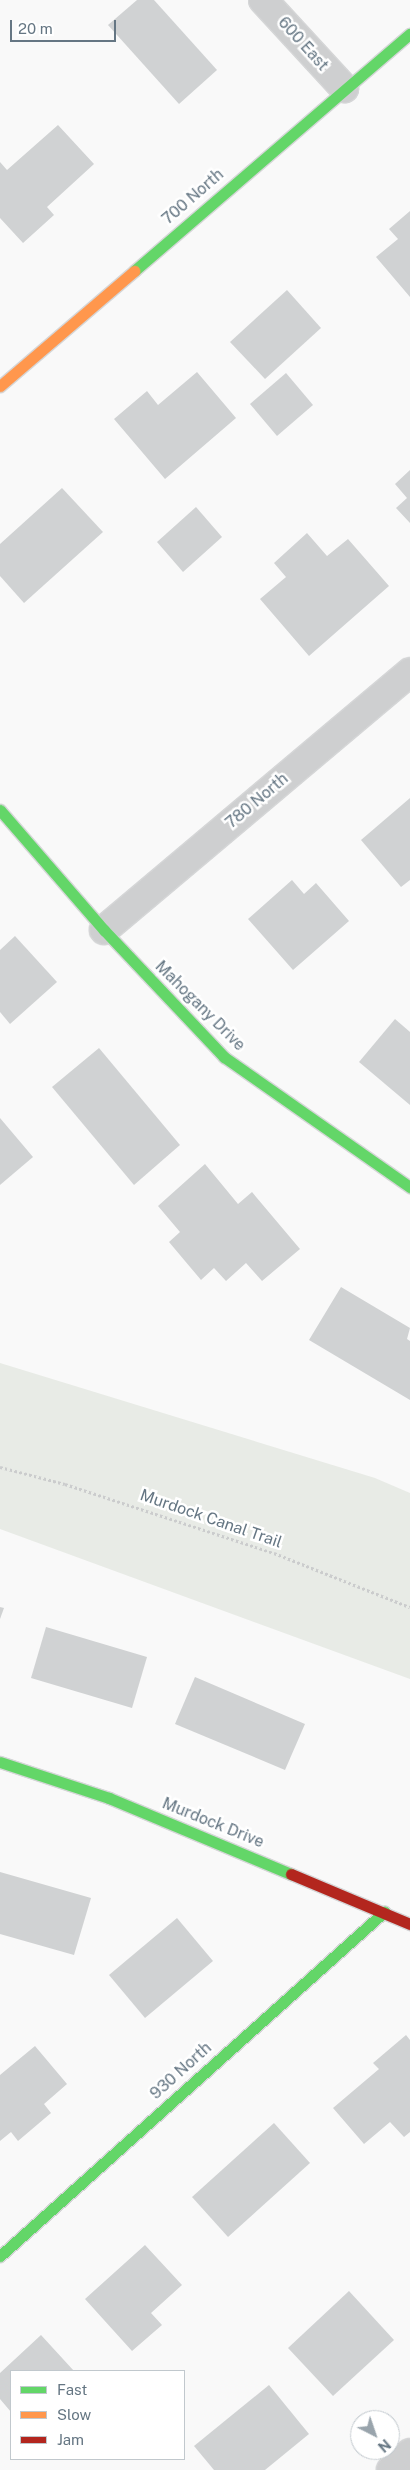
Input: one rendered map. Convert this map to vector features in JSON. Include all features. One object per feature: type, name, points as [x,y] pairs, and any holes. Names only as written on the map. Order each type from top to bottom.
[{"type":"street","name":"600 East","points":[[263,0],[344,88]]},
{"type":"street","name":"700 North","points":[[0,386],[344,88],[410,34]]},
{"type":"street","name":"780 North","points":[[104,930],[410,672]]},
{"type":"street","name":"Mahogany Drive","points":[[0,810],[104,930],[224,1057],[410,1187]]},
{"type":"street","name":"Murdock Drive","points":[[0,1762],[109,1798],[410,1924]]},
{"type":"street","name":"930 North","points":[[0,2256],[384,1912]]},
{"type":"street","points":[[391,2470],[410,2453]]},
{"type":"path","name":"Murdock Canal Trail","points":[[0,1467],[65,1484],[274,1553],[410,1607]]},
{"type":"shaded area","points":[[0,1363],[375,1478],[410,1493],[410,1679],[0,1529]]},
{"type":"building","points":[[137,0],[154,0],[217,70],[179,104],[108,25]]},
{"type":"building","points":[[58,125],[94,164],[47,207],[54,215],[23,243],[0,218],[0,162],[7,170]]},
{"type":"building","points":[[410,211],[410,297],[376,257],[398,239],[389,229]]},
{"type":"building","points":[[287,290],[321,328],[265,379],[230,342]]},
{"type":"building","points":[[197,372],[236,418],[165,479],[114,419],[147,391],[158,405]]},
{"type":"building","points":[[286,373],[313,405],[277,436],[250,404]]},
{"type":"building","points":[[410,470],[410,523],[396,508],[407,498],[395,484]]},
{"type":"building","points":[[62,488],[103,532],[24,603],[0,576],[0,544]]},
{"type":"building","points":[[196,507],[222,537],[183,572],[157,542]]},
{"type":"building","points":[[307,533],[327,556],[348,539],[389,586],[309,656],[260,599],[286,577],[274,563]]},
{"type":"building","points":[[410,798],[410,880],[401,887],[361,840]]},
{"type":"building","points":[[292,880],[304,894],[316,883],[349,921],[293,970],[248,919]]},
{"type":"building","points":[[15,936],[57,982],[10,1024],[0,1012],[0,950]]},
{"type":"building","points":[[395,1019],[410,1032],[410,1105],[359,1062]]},
{"type":"building","points":[[99,1048],[180,1145],[134,1185],[52,1087]]},
{"type":"building","points":[[0,1118],[33,1157],[0,1185]]},
{"type":"building","points":[[205,1164],[238,1204],[252,1192],[300,1249],[262,1281],[246,1263],[226,1281],[214,1268],[201,1280],[169,1242],[180,1232],[158,1206]]},
{"type":"building","points":[[341,1287],[410,1328],[407,1339],[410,1341],[410,1400],[309,1340]]},
{"type":"building","points":[[0,1607],[4,1608],[0,1619]]},
{"type":"building","points":[[46,1627],[147,1657],[132,1708],[31,1678]]},
{"type":"building","points":[[195,1677],[305,1724],[285,1770],[175,1724]]},
{"type":"building","points":[[0,1872],[91,1898],[74,1955],[0,1934]]},
{"type":"building","points":[[177,1918],[213,1961],[145,2018],[109,1975]]},
{"type":"building","points":[[406,2035],[410,2040],[410,2132],[404,2137],[390,2122],[364,2144],[333,2108],[379,2069],[373,2063]]},
{"type":"building","points":[[35,2046],[67,2084],[44,2104],[51,2113],[18,2141],[11,2132],[0,2141],[0,2075]]},
{"type":"building","points":[[274,2123],[310,2163],[228,2237],[192,2197]]},
{"type":"building","points":[[145,2245],[182,2285],[151,2313],[162,2325],[132,2351],[85,2299]]},
{"type":"building","points":[[349,2291],[394,2340],[333,2396],[288,2348]]},
{"type":"building","points":[[41,2335],[73,2370],[10,2370],[10,2411],[0,2399],[0,2373]]},
{"type":"building","points":[[269,2385],[309,2434],[265,2470],[214,2470],[194,2446]]},
{"type":"traffic: fast","points":[[134,271],[410,34]]},
{"type":"traffic: fast","points":[[0,810],[104,930],[224,1057],[410,1187]]},
{"type":"traffic: fast","points":[[0,1762],[109,1798],[291,1874]]},
{"type":"traffic: fast","points":[[0,2256],[384,1912]]},
{"type":"traffic: slow","points":[[0,386],[134,271]]},
{"type":"traffic: jam","points":[[291,1874],[410,1924]]}]
